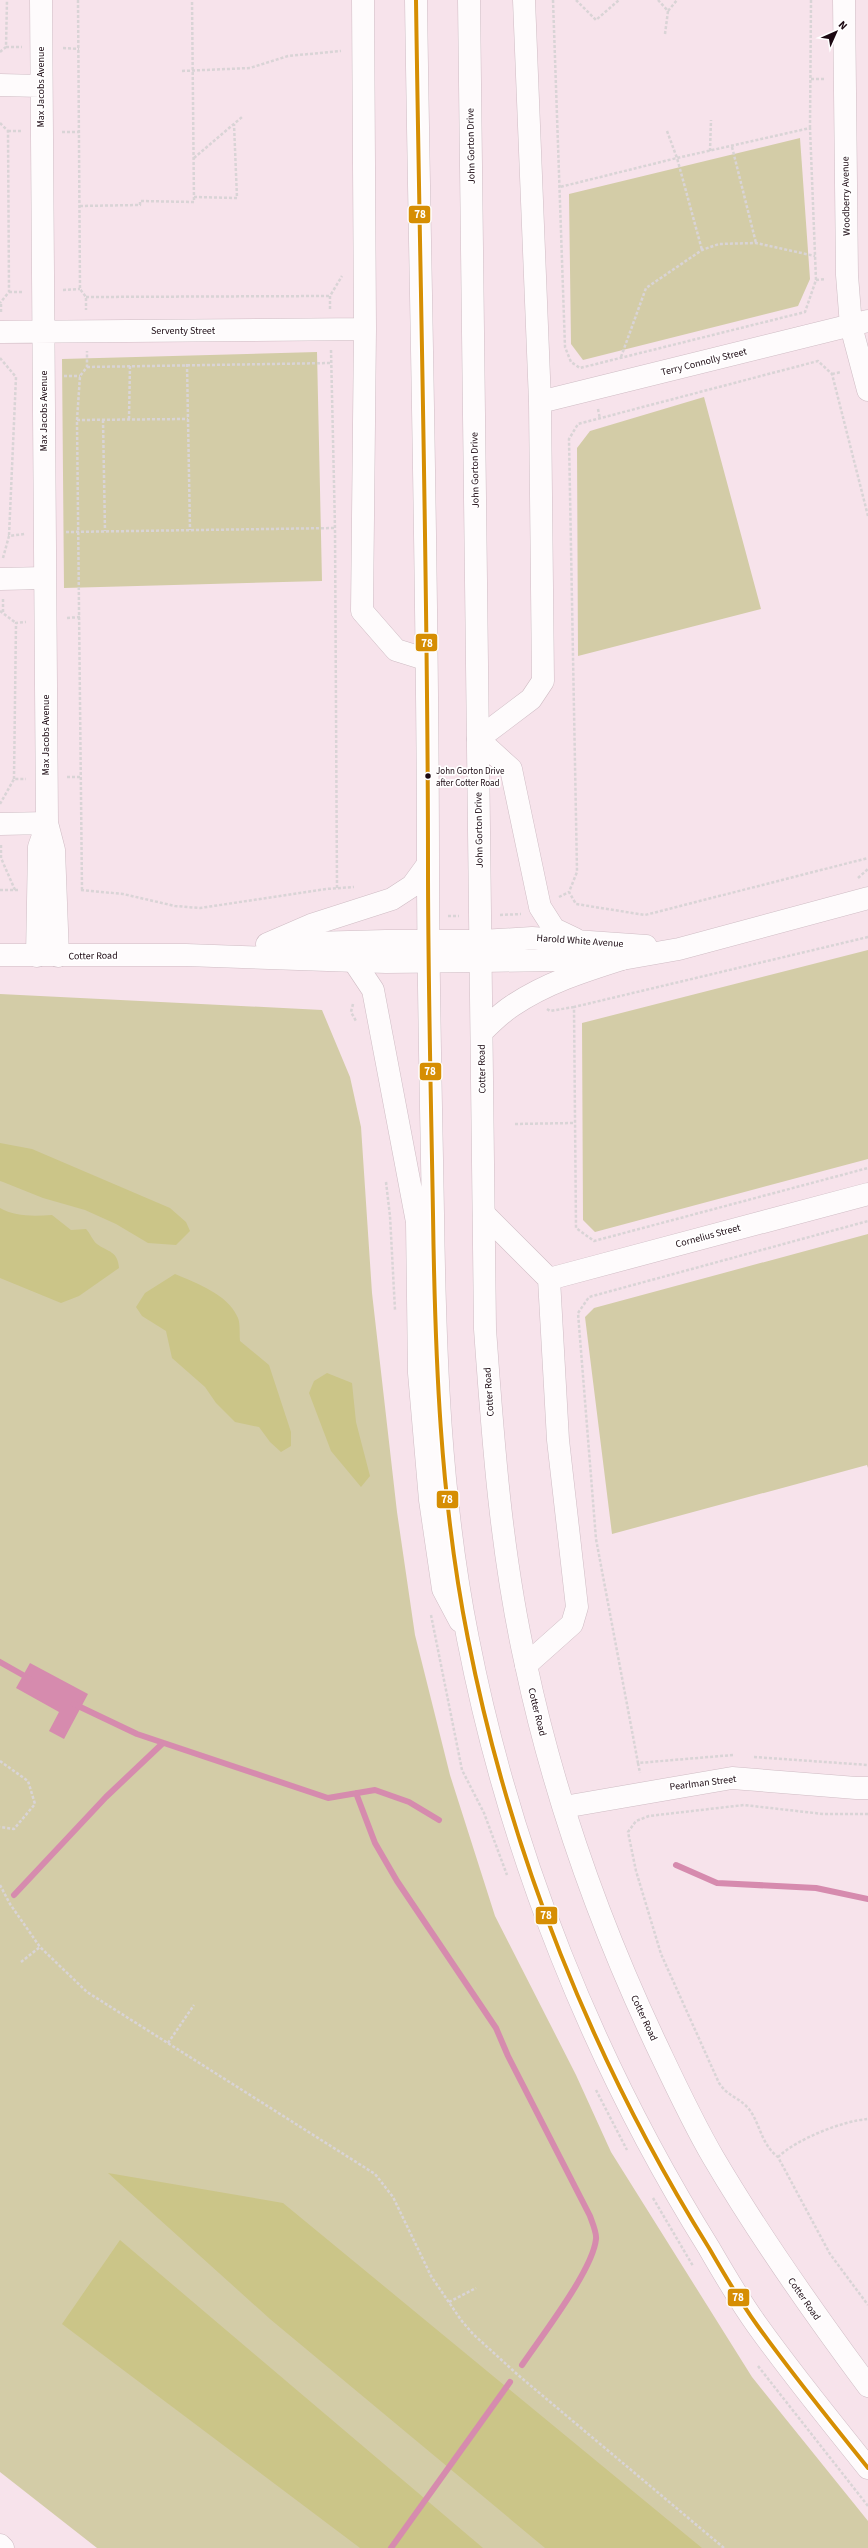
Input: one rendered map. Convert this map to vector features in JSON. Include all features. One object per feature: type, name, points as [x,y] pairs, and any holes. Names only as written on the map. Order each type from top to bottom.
[{"type":"main road","name":"Max Jacobs Avenue","points":[[41,0],[47,823],[39,847],[48,889],[48,956]]},
{"type":"main road","points":[[363,0],[365,329],[362,611],[396,650],[425,659]]},
{"type":"main road","points":[[416,0],[428,951],[436,1360],[447,1494],[467,1634],[493,1747],[520,1839],[568,1974],[600,2047],[677,2197],[752,2319],[800,2383],[868,2468]]},
{"type":"main road","name":"John Gorton Drive","points":[[469,0],[482,951]]},
{"type":"main road","points":[[524,0],[540,402],[543,681],[531,699],[478,739],[511,769],[540,907],[554,929],[575,939]]},
{"type":"main road","name":"Woodberry Avenue","points":[[844,0],[847,275],[860,323],[868,390]]},
{"type":"main road","points":[[0,85],[41,86]]},
{"type":"main road","name":"Terry Connolly Street","points":[[540,402],[860,323]]},
{"type":"main road","name":"Serventy Street","points":[[0,332],[365,329]]},
{"type":"main road","points":[[0,579],[45,578]]},
{"type":"main road","points":[[0,824],[47,823]]},
{"type":"main road","points":[[266,944],[311,924],[392,899],[412,886],[428,864]]},
{"type":"main road","name":"Harold White Avenue","points":[[482,951],[622,959],[679,949],[868,898]]},
{"type":"main road","name":"Harold White Avenue","points":[[482,951],[532,938],[575,939],[679,949]]},
{"type":"main road","name":"Cotter Road","points":[[186,955],[266,944],[428,951],[482,951],[485,1328],[492,1429],[503,1534],[526,1665],[564,1807],[616,1955],[672,2078],[712,2155],[763,2240],[868,2386]]},
{"type":"main road","name":"Cotter Road","points":[[0,955],[186,955],[353,960],[428,951]]},
{"type":"main road","points":[[482,1032],[510,1006],[536,991],[569,976],[622,959]]},
{"type":"main road","points":[[353,960],[373,990],[416,1215],[419,1373],[430,1500],[443,1589],[467,1634]]},
{"type":"main road","name":"Cornelius Street","points":[[549,1279],[868,1194]]},
{"type":"main road","points":[[484,1214],[549,1279],[558,1440],[578,1607],[572,1624],[526,1665]]},
{"type":"main road","name":"Pearlman Street","points":[[564,1807],[732,1778],[868,1788]]},
{"type":"main road","points":[[0,2545],[3,2548]]},
{"type":"path","points":[[0,52],[6,47],[7,0]]},
{"type":"path","points":[[78,0],[80,289],[86,297],[330,296],[342,278]]},
{"type":"path","points":[[80,206],[140,205],[140,201],[194,202],[192,0]]},
{"type":"path","points":[[553,0],[565,347],[571,362],[580,368],[805,312],[816,280],[810,128],[811,0]]},
{"type":"path","points":[[576,0],[596,20],[619,0]]},
{"type":"path","points":[[658,0],[668,11]]},
{"type":"path","points":[[665,34],[668,11],[677,0]]},
{"type":"path","points":[[182,71],[250,68],[288,56],[341,51]]},
{"type":"path","points":[[194,158],[242,117]]},
{"type":"path","points":[[710,151],[711,120]]},
{"type":"path","points":[[0,123],[8,131],[9,292],[0,303]]},
{"type":"path","points":[[194,197],[237,198],[234,124]]},
{"type":"path","points":[[560,187],[677,158],[732,147],[810,128]]},
{"type":"path","points":[[667,132],[677,158],[702,250]]},
{"type":"path","points":[[732,147],[756,243]]},
{"type":"path","points":[[621,357],[646,288],[702,250],[719,244],[756,243],[814,256]]},
{"type":"path","points":[[331,330],[335,528],[337,888]]},
{"type":"path","points":[[0,358],[16,377],[9,536],[3,554],[0,554]]},
{"type":"path","points":[[868,516],[832,374],[818,361],[578,424],[569,439],[577,872],[569,892],[576,904],[645,915],[868,858]]},
{"type":"path","points":[[82,890],[78,420],[80,376],[87,367],[130,364],[331,363]]},
{"type":"path","points":[[129,419],[130,364]]},
{"type":"path","points":[[188,364],[190,530]]},
{"type":"path","points":[[78,420],[188,418]]},
{"type":"path","points":[[102,420],[105,531]]},
{"type":"path","points":[[9,536],[45,532],[335,528]]},
{"type":"path","points":[[0,611],[16,623]]},
{"type":"path","points":[[0,842],[2,858],[14,890]]},
{"type":"path","points":[[0,890],[82,890],[123,894],[175,906],[200,908],[337,888],[359,887]]},
{"type":"path","points":[[542,1005],[550,1011],[574,1007],[868,937]]},
{"type":"path","points":[[356,1002],[351,1012],[360,1026]]},
{"type":"path","points":[[574,1007],[576,1228],[594,1241],[868,1168]]},
{"type":"path","points":[[515,1124],[574,1123]]},
{"type":"path","points":[[386,1178],[390,1216],[396,1316]]},
{"type":"path","points":[[737,1756],[638,1763],[596,1539],[578,1313],[589,1297],[868,1222]]},
{"type":"path","points":[[431,1610],[462,1770],[484,1813],[508,1877]]},
{"type":"path","points":[[753,1757],[868,1765]]},
{"type":"path","points":[[0,1760],[28,1781],[36,1804],[14,1829],[0,1827]]},
{"type":"path","points":[[868,1814],[823,1814],[744,1805],[649,1816],[631,1826],[628,1839],[661,1954],[719,2083],[726,2092],[745,2104],[766,2145],[778,2156],[830,2254],[868,2305]]},
{"type":"path","points":[[0,1885],[10,1904],[40,1946],[87,1992],[375,2174],[394,2197],[431,2276],[473,2334],[507,2366],[724,2548]]},
{"type":"path","points":[[21,1962],[40,1946]]},
{"type":"path","points":[[168,2043],[194,2005]]},
{"type":"path","points":[[593,2083],[627,2151]]},
{"type":"path","points":[[778,2156],[786,2149],[806,2139],[857,2120],[868,2119]]},
{"type":"path","points":[[649,2191],[696,2270]]},
{"type":"path","points":[[449,2302],[476,2288]]},
{"type":"path","points":[[755,2361],[768,2380],[868,2506]]},
{"type":"shaded area","points":[[800,138],[810,279],[798,306],[583,360],[571,344],[569,194]]},
{"type":"shaded area","points":[[317,352],[322,581],[64,588],[62,359]]},
{"type":"shaded area","points":[[704,397],[761,609],[578,656],[577,448],[590,431]]},
{"type":"shaded area","points":[[868,950],[868,1159],[595,1232],[583,1220],[582,1023]]},
{"type":"shaded area","points":[[0,994],[322,1010],[350,1077],[361,1127],[372,1293],[397,1512],[415,1635],[450,1775],[495,1916],[576,2075],[611,2152],[752,2377],[868,2521],[868,2548],[97,2548],[0,2472]]},
{"type":"shaded area","points":[[0,1143],[32,1149],[170,1208],[186,1222],[190,1231],[176,1245],[148,1243],[116,1224],[85,1210],[43,1198],[0,1181]]},
{"type":"shaded area","points":[[0,1208],[12,1213],[32,1216],[52,1215],[71,1230],[86,1229],[97,1244],[112,1253],[117,1258],[119,1268],[79,1296],[61,1303],[0,1278]]},
{"type":"shaded area","points":[[868,1234],[868,1468],[867,1465],[612,1534],[585,1317],[594,1308]]},
{"type":"shaded area","points":[[175,1274],[219,1295],[232,1308],[239,1322],[240,1341],[269,1365],[291,1432],[291,1446],[281,1452],[270,1442],[259,1427],[235,1422],[216,1403],[205,1387],[172,1358],[166,1331],[142,1316],[136,1307],[145,1293]]},
{"type":"shaded area","points":[[327,1373],[352,1383],[356,1422],[370,1476],[361,1487],[331,1451],[309,1393],[314,1381]]},
{"type":"shaded area","points":[[30,1663],[88,1694],[64,1739],[49,1731],[59,1712],[16,1688]]},
{"type":"shaded area","points":[[108,2173],[283,2203],[702,2548],[545,2548],[270,2319]]},
{"type":"shaded area","points":[[120,2240],[483,2548],[360,2548],[62,2324]]},
{"type":"waterway","points":[[0,1662],[30,1679]]},
{"type":"waterway","points":[[74,1704],[137,1734],[328,1798],[375,1790],[409,1802],[439,1820]]},
{"type":"waterway","points":[[14,1895],[106,1797],[163,1743]]},
{"type":"waterway","points":[[356,1793],[375,1843],[397,1881],[496,2028],[508,2056],[590,2216],[595,2231],[596,2239],[593,2252],[586,2268],[565,2303],[522,2365]]},
{"type":"waterway","points":[[676,1865],[717,1883],[816,1888],[868,1899]]},
{"type":"waterway","points":[[391,2548],[510,2382]]},
{"type":"transit line","name":"78","points":[[416,0],[424,433],[429,996],[435,1321],[445,1480],[451,1534],[468,1639],[486,1719],[507,1799],[532,1877],[561,1954],[593,2030],[628,2105],[667,2177],[744,2306],[797,2379],[868,2468]]},
{"type":"place","name":"John Gorton Drive after Cotter Road","points":[[428,776]]}]
